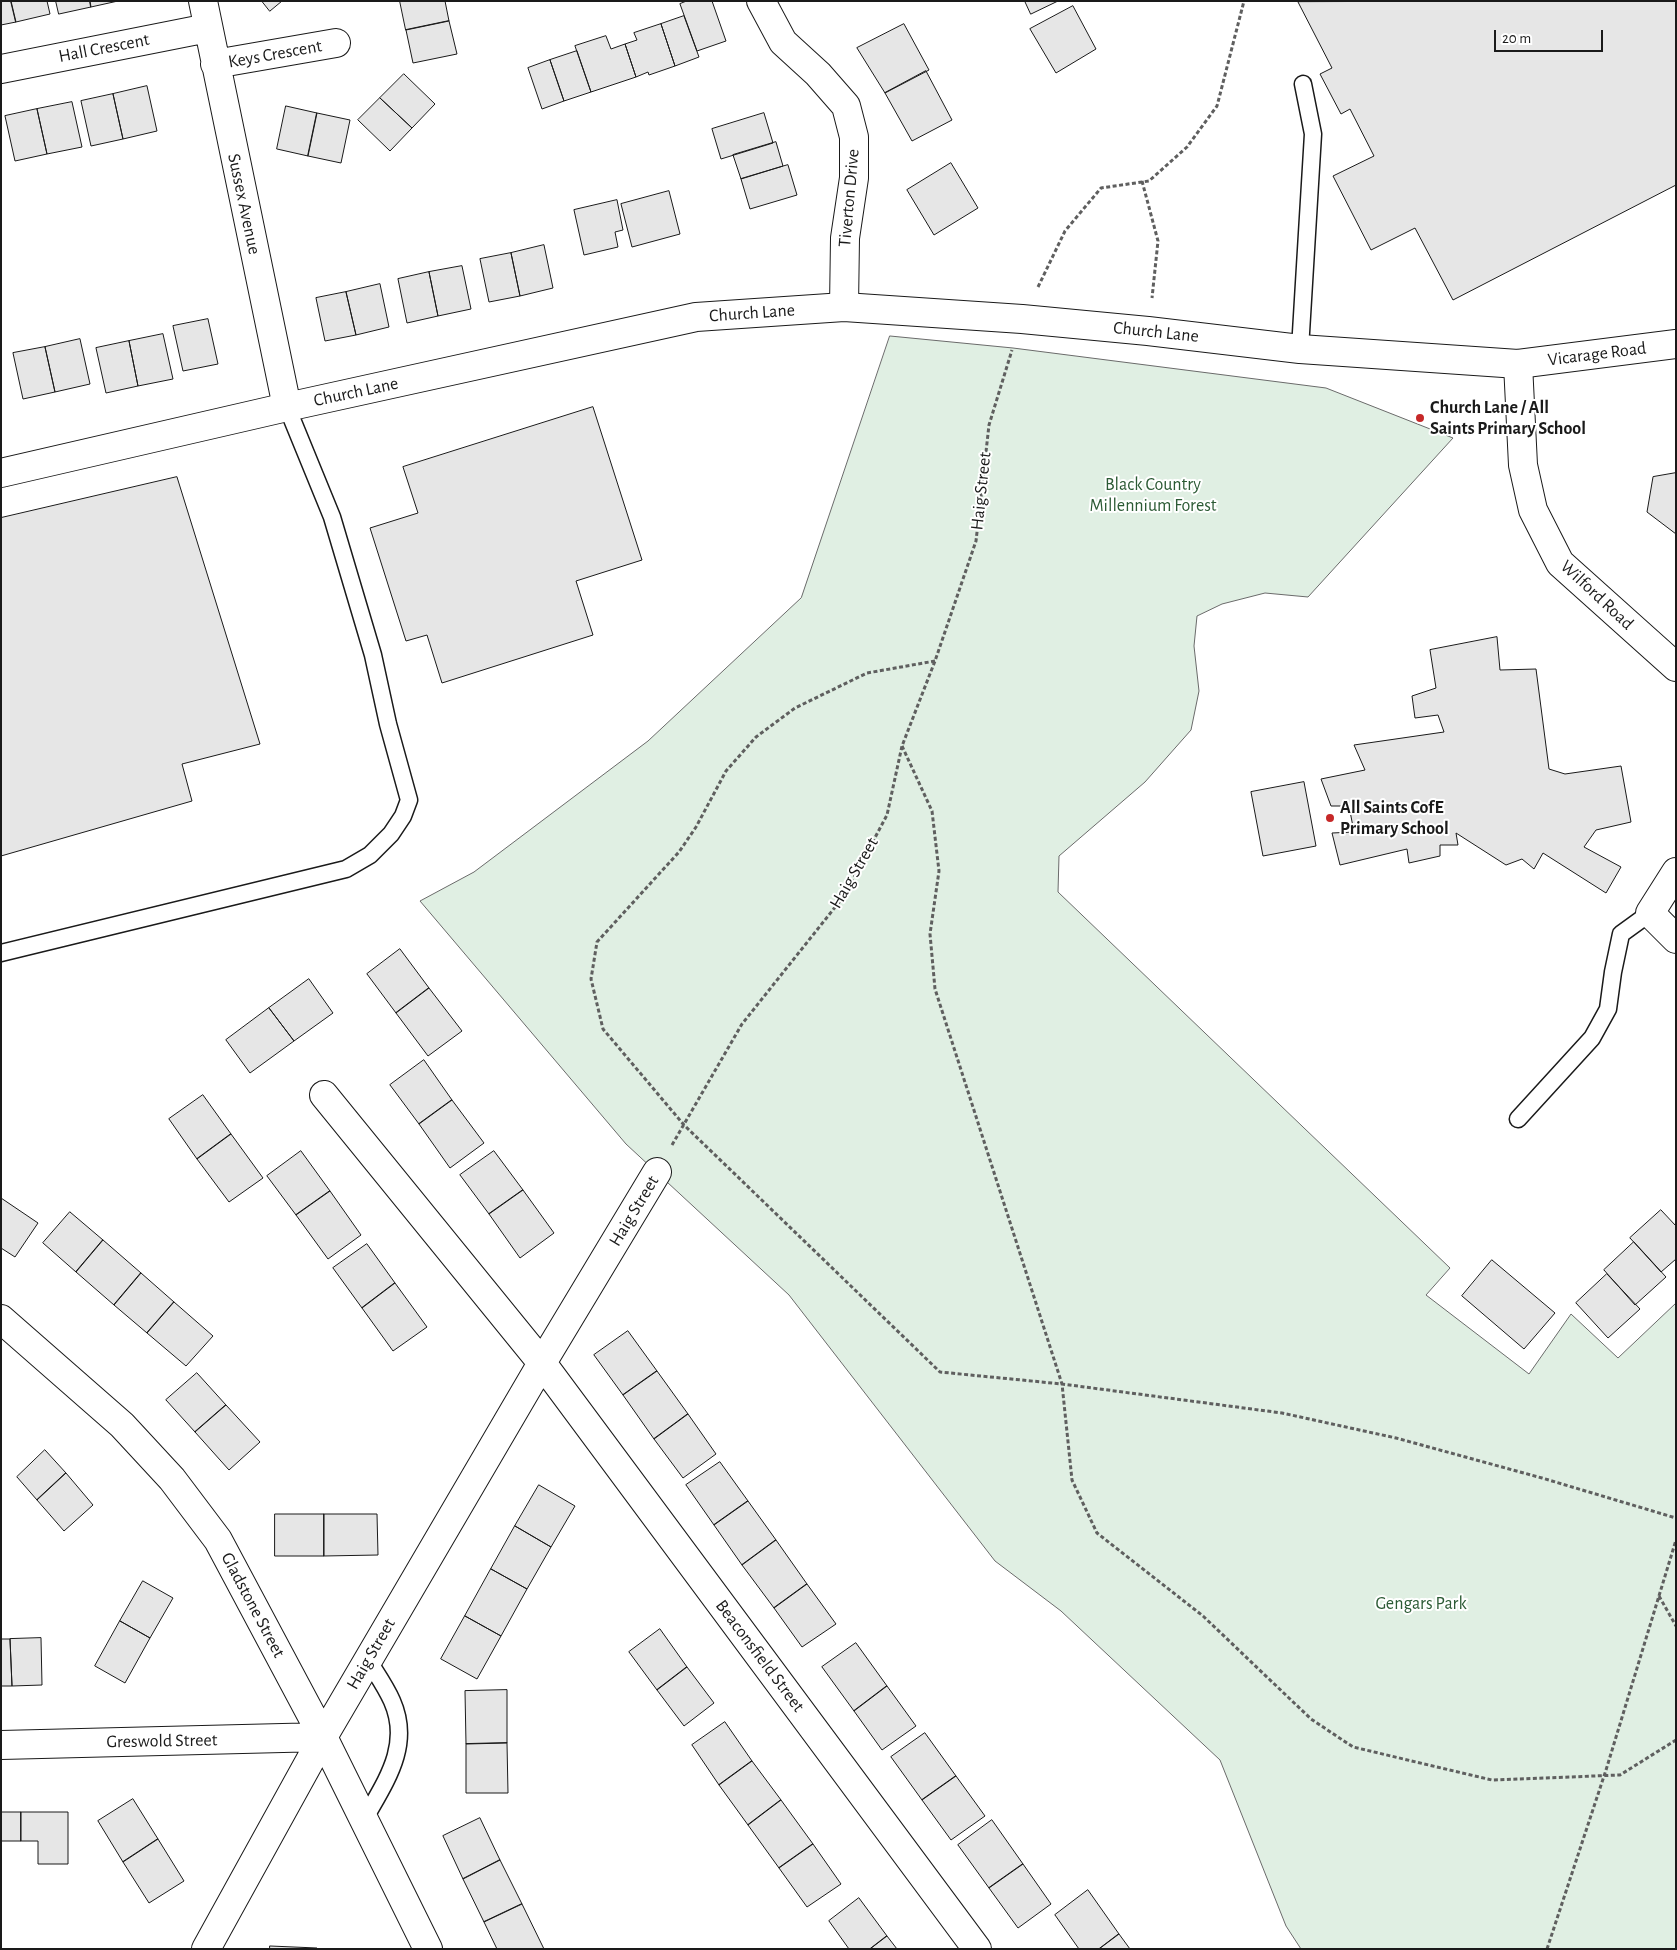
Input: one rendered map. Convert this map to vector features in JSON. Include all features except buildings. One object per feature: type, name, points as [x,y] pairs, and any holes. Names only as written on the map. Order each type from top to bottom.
[{"type":"street","name":"Sussex Avenue","points":[[203,1],[287,407]]},
{"type":"street","name":"Tiverton Drive","points":[[761,1],[783,42],[818,74],[846,106],[854,137],[854,178],[845,238],[844,307]]},
{"type":"street","name":"Hall Crescent","points":[[1,69],[208,28]]},
{"type":"street","name":"Keys Crescent","points":[[215,64],[336,43]]},
{"type":"street","name":"Church Lane","points":[[1,473],[287,407],[696,317],[844,307],[1148,331],[1300,349],[1518,364]]},
{"type":"street","name":"Vicarage Road","points":[[1518,364],[1676,344]]},
{"type":"street","name":"Wilford Road","points":[[1518,364],[1523,464],[1533,510],[1560,563],[1676,667]]},
{"type":"street","points":[[1676,872],[1650,913],[1676,939]]},
{"type":"street","points":[[324,1095],[542,1363]]},
{"type":"street","name":"Haig Street","points":[[206,1949],[323,1737],[542,1363],[657,1172]]},
{"type":"street","name":"Gladstone Street","points":[[1,1319],[122,1425],[172,1479],[218,1540],[323,1737],[428,1949]]},
{"type":"street","name":"Beaconsfield Street","points":[[542,1363],[977,1949]]},
{"type":"street","name":"Greswold Street","points":[[1,1745],[323,1737]]},
{"type":"lane","points":[[1300,349],[1313,134],[1303,84]]},
{"type":"lane","points":[[1,953],[346,869],[370,854],[391,834],[403,816],[409,800],[388,724],[373,655],[332,517],[287,407]]},
{"type":"lane","points":[[1518,1119],[1592,1038],[1608,1009],[1621,934],[1650,913]]},
{"type":"lane","points":[[364,1820],[395,1761],[400,1733],[392,1701],[368,1660]]},
{"type":"path","points":[[1148,331],[1158,241],[1142,181],[1149,181],[1187,147],[1217,106],[1244,1]]},
{"type":"path","name":"Haig Street","points":[[657,1172],[742,1024],[844,896],[887,815],[902,746],[935,661],[976,541],[989,425],[1022,320],[1065,231],[1101,188],[1142,181]]},
{"type":"path","points":[[935,661],[867,673],[794,708],[756,738],[726,771],[696,827],[679,852],[597,942],[590,979],[603,1029],[684,1125],[940,1372],[1062,1384],[1282,1413],[1377,1434],[1542,1478],[1676,1518]]},
{"type":"path","points":[[902,746],[932,811],[938,871],[930,934],[935,989],[1062,1384],[1072,1480],[1097,1533],[1203,1616],[1311,1719],[1353,1747],[1492,1780],[1620,1775],[1676,1740]]},
{"type":"path","points":[[1547,1949],[1604,1776],[1676,1540]]},
{"type":"path","points":[[1658,1595],[1676,1626]]},
{"type":"green space","name":"Gengars Park","points":[[890,336],[1013,348],[1326,388],[1453,438],[1308,597],[1265,593],[1222,604],[1197,616],[1194,646],[1199,691],[1191,730],[1145,782],[1059,856],[1058,892],[1450,1268],[1426,1295],[1529,1374],[1571,1314],[1618,1358],[1676,1303],[1676,1949],[1301,1949],[1286,1926],[1220,1760],[1061,1611],[995,1561],[789,1295],[626,1144],[420,901],[474,872],[648,741],[801,598]]},
{"type":"place","name":"Church Lane / All Saints Primary School","points":[[1420,418]]},
{"type":"place","name":"All Saints CofE Primary School","points":[[1330,818]]},
{"type":"park label","name":"Black Country Millennium Forest","points":[[1153,495]]}]
